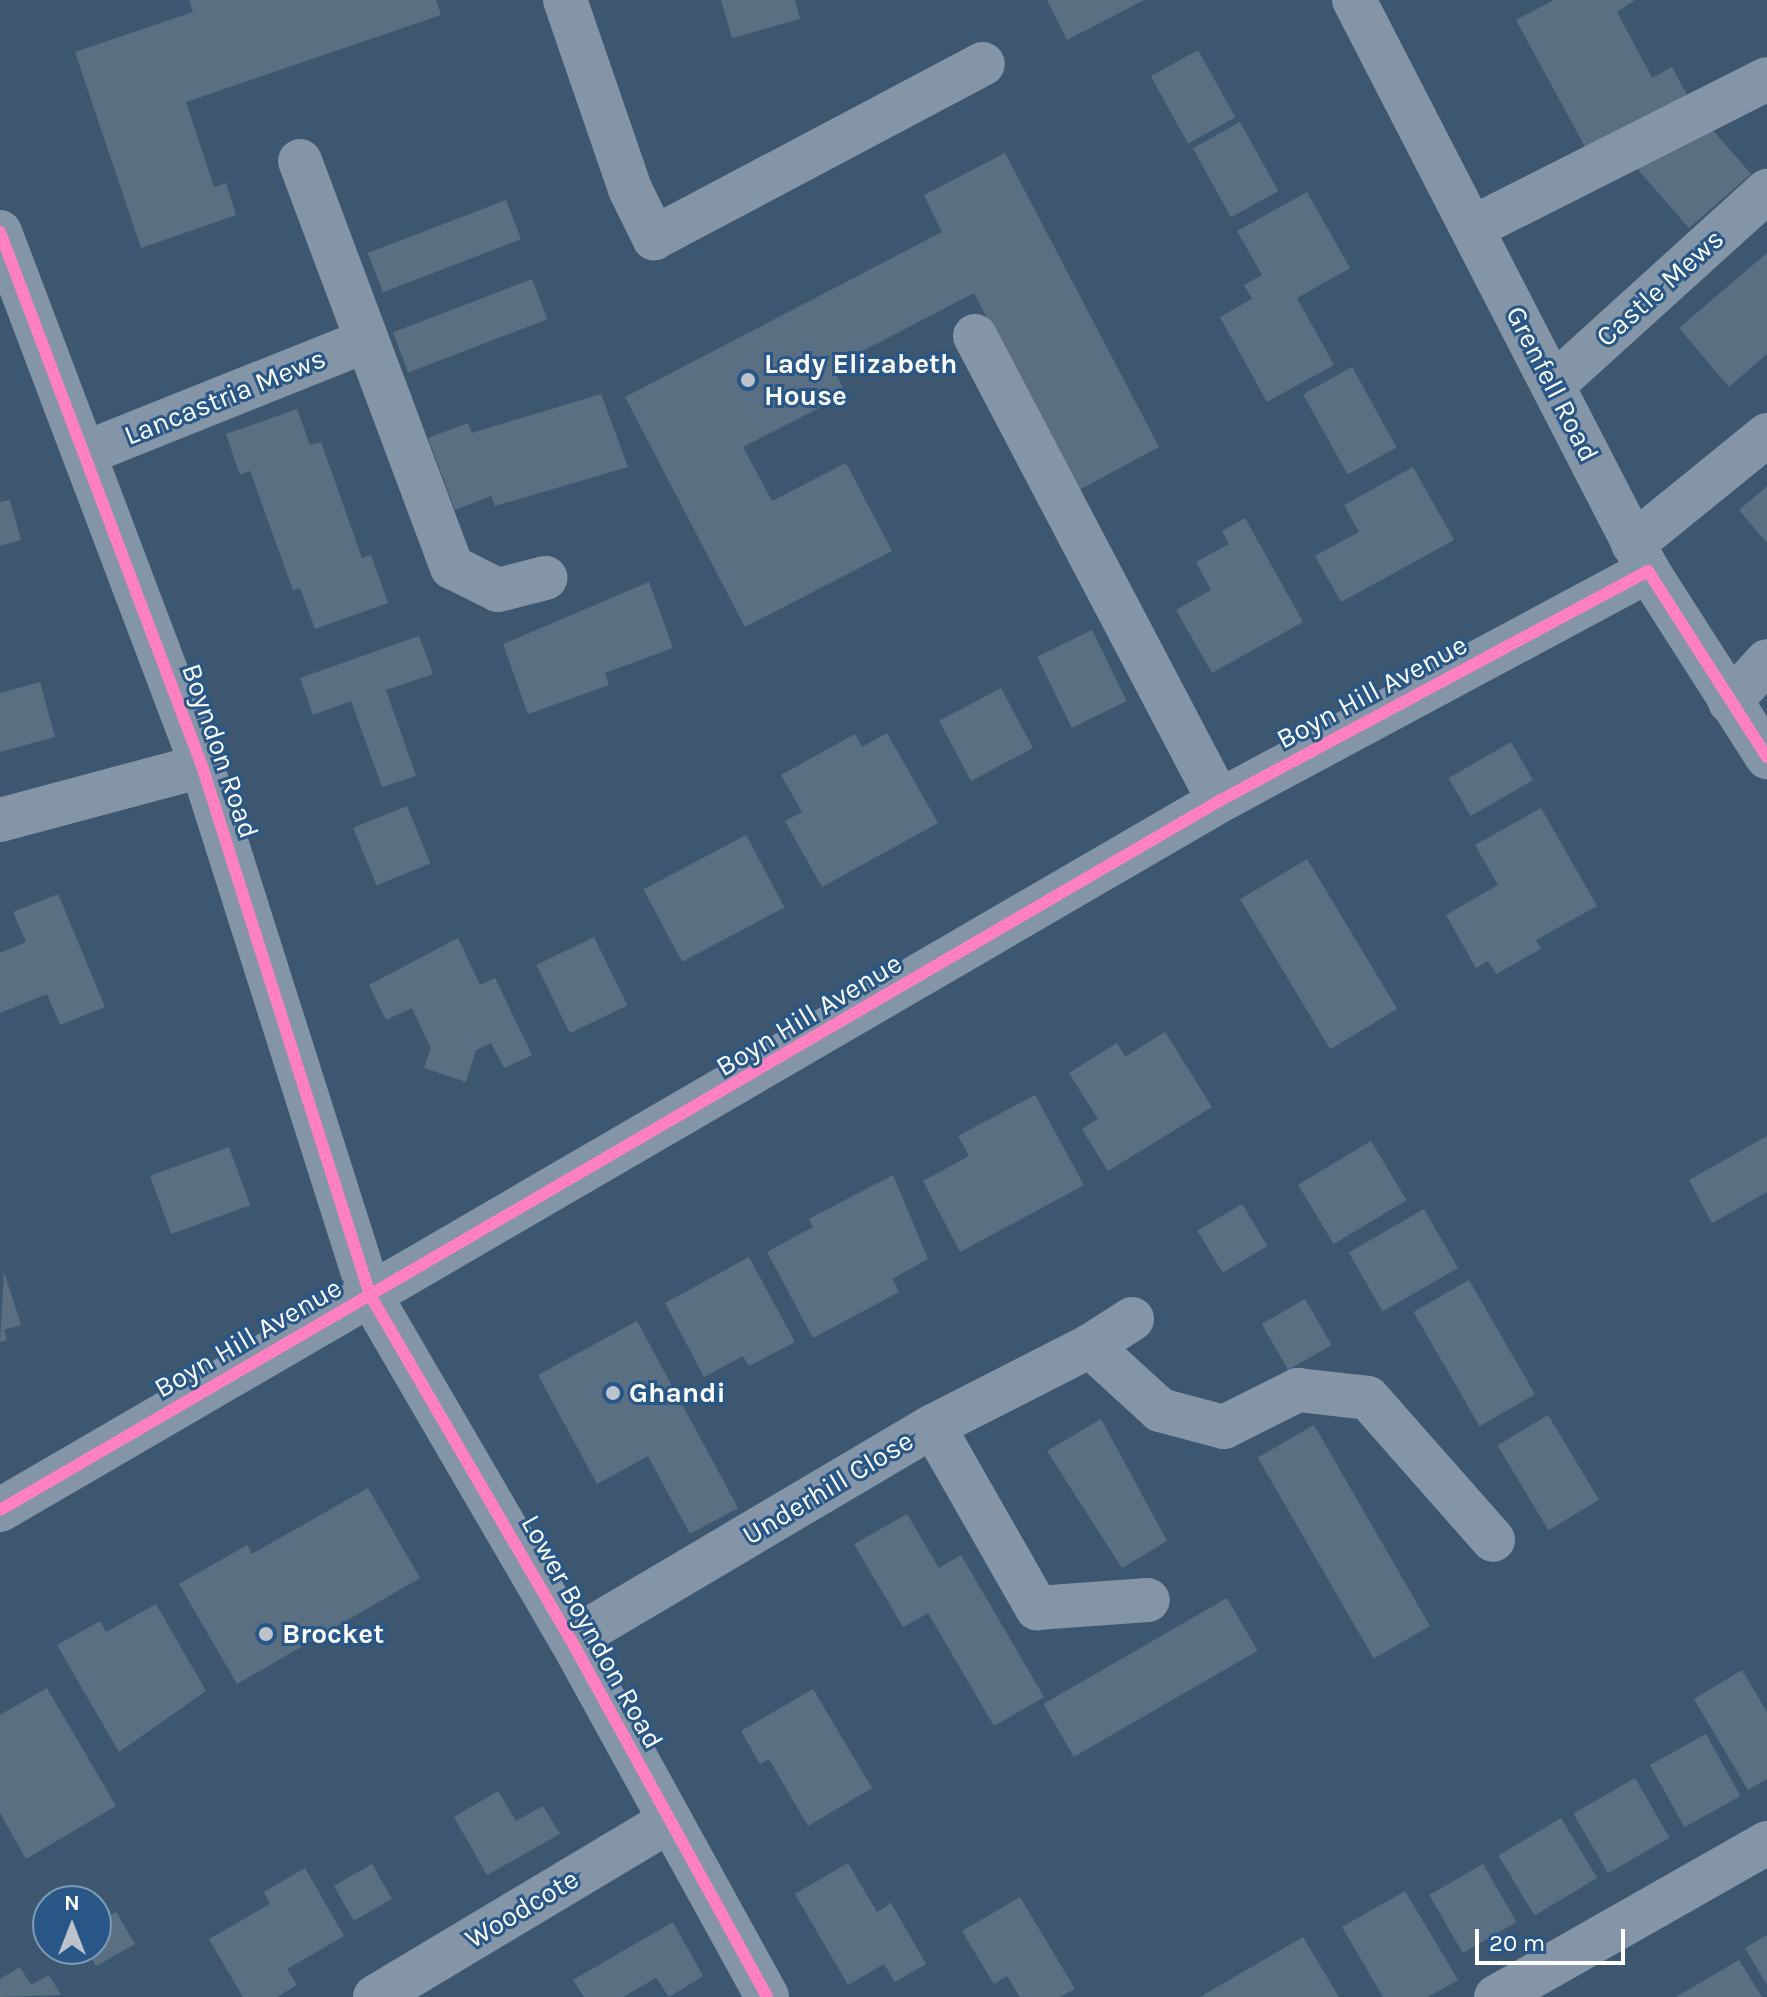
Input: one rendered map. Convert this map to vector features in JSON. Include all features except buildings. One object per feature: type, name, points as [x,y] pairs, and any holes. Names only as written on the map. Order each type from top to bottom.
[{"type":"street","points":[[565,0],[630,189],[654,238],[983,64]]},
{"type":"street","name":"Grenfell Road","points":[[1354,0],[1641,557],[1767,757]]},
{"type":"street","points":[[1472,228],[1767,79]]},
{"type":"street","points":[[300,161],[363,342],[452,567],[498,590],[545,578]]},
{"type":"street","name":"Castle Mews","points":[[1553,385],[1767,191]]},
{"type":"street","name":"Boyndon Road","points":[[0,232],[88,452],[202,766],[370,1295]]},
{"type":"street","points":[[975,336],[1219,801]]},
{"type":"street","name":"Lancastria Mews","points":[[88,452],[363,342]]},
{"type":"street","name":"Boyn Hill Avenue","points":[[0,1510],[1641,557],[1767,435]]},
{"type":"street","points":[[1730,702],[1767,661]]},
{"type":"street","points":[[0,820],[202,766]]},
{"type":"street","name":"Lower Boyndon Road","points":[[370,1295],[571,1640],[767,1997]]},
{"type":"street","name":"Underhill Close","points":[[571,1640],[933,1426],[1090,1346],[1132,1319]]},
{"type":"street","points":[[1090,1346],[1160,1410],[1224,1427],[1298,1390],[1368,1398],[1493,1540]]},
{"type":"street","points":[[933,1426],[1037,1608],[1148,1600]]},
{"type":"street","name":"Woodcote","points":[[375,1997],[669,1821]]},
{"type":"street","points":[[1496,1997],[1767,1843]]},
{"type":"cycle path","points":[[0,232],[202,766],[370,1295],[571,1640],[767,1997]]},
{"type":"cycle path","points":[[0,1510],[1219,801],[1648,571],[1767,757]]},
{"type":"place","name":"Lady Elizabeth House","points":[[748,380]]},
{"type":"place","name":"Ghandi","points":[[613,1393]]},
{"type":"place","name":"Brocket","points":[[266,1634]]}]
